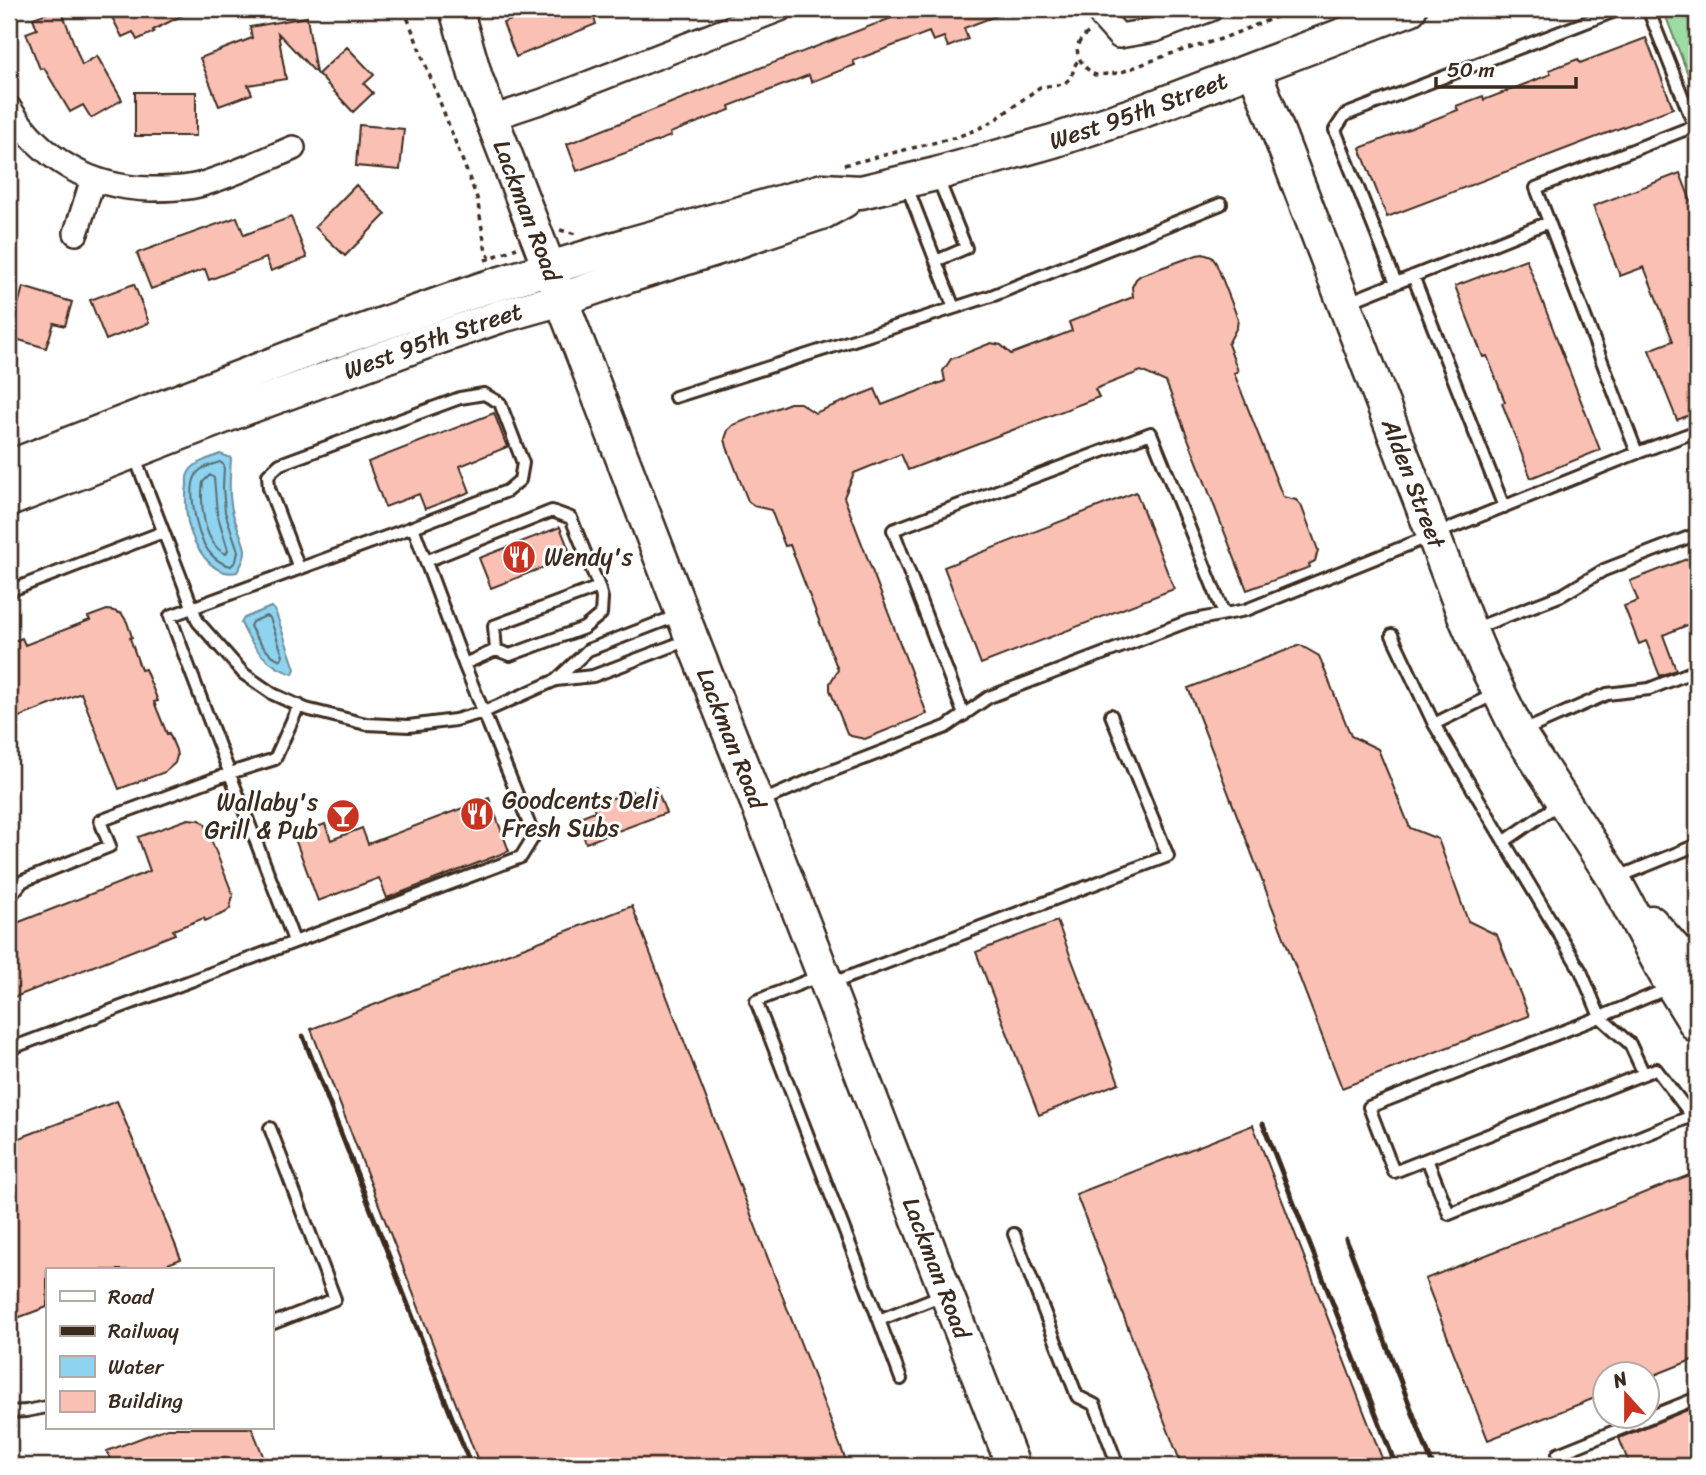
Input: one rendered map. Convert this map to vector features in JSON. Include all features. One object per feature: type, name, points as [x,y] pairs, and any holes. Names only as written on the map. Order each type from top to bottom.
[{"type":"main road","name":"Lackman Road","points":[[456,9],[476,78],[1013,1466]]},
{"type":"main road","name":"West 95th Street","points":[[9,500],[429,341],[824,212],[861,192],[1053,141],[1143,111],[1410,9]]},
{"type":"main road","name":"Alden Street","points":[[1254,69],[1470,630],[1519,733],[1614,879],[1685,981],[1697,1026]]},
{"type":"main road","name":"West 95th Street","points":[[9,467],[312,349],[481,289],[823,190],[861,192]]},
{"type":"street","points":[[492,118],[543,101],[780,9]]},
{"type":"street","points":[[1098,9],[1102,18],[1119,36],[1155,30],[1211,9]]},
{"type":"street","points":[[9,108],[30,136],[69,167],[93,180],[135,189],[197,186],[293,148]]},
{"type":"street","points":[[76,233],[93,180]]},
{"type":"lane","points":[[1396,283],[1335,130],[1345,114],[1620,9]]},
{"type":"lane","points":[[1637,453],[1536,188],[1696,129],[1648,9]]},
{"type":"lane","points":[[936,174],[965,248],[936,261]]},
{"type":"lane","points":[[905,181],[954,308]]},
{"type":"lane","points":[[675,397],[994,295],[1221,204]]},
{"type":"lane","points":[[1344,304],[1549,222]]},
{"type":"lane","points":[[1413,276],[1504,507]]},
{"type":"lane","points":[[294,941],[170,616],[507,491],[520,480],[523,463],[500,403],[484,394],[460,398],[280,464],[268,475],[269,488],[299,568]]},
{"type":"lane","points":[[757,803],[946,727],[989,697],[1189,621],[1245,610],[1697,431]]},
{"type":"lane","points":[[964,715],[893,530],[1151,433],[1224,614]]},
{"type":"lane","points":[[133,452],[198,622],[244,674],[273,694],[306,709],[366,724],[409,726],[455,720],[484,712],[556,680],[593,676],[687,626]]},
{"type":"lane","points":[[426,561],[552,511],[571,518],[598,587],[602,598],[601,614],[584,628],[510,655],[496,650],[464,664]]},
{"type":"lane","points":[[9,1049],[521,856],[534,836],[464,664],[413,527]]},
{"type":"lane","points":[[9,591],[163,533]]},
{"type":"lane","points":[[1470,630],[1562,595],[1604,570],[1697,534]]},
{"type":"lane","points":[[496,650],[494,626],[598,587]]},
{"type":"lane","points":[[556,680],[588,650],[687,626]]},
{"type":"lane","points":[[1392,635],[1434,724],[1581,971],[1600,1017],[1630,1044],[1644,1074]]},
{"type":"lane","points":[[1519,733],[1607,694],[1649,689],[1697,670]]},
{"type":"lane","points":[[1434,724],[1499,692]]},
{"type":"lane","points":[[9,898],[23,881],[110,846],[100,821],[275,759],[299,705]]},
{"type":"lane","points":[[901,1379],[756,1001],[825,980],[1168,856],[1111,715]]},
{"type":"lane","points":[[1505,841],[1563,801]]},
{"type":"lane","points":[[1614,879],[1697,845]]},
{"type":"lane","points":[[1427,1158],[1449,1214],[1695,1115],[1656,1069],[1427,1158],[1394,1172],[1369,1107],[1685,981]]},
{"type":"lane","points":[[270,1128],[335,1299],[273,1323]]},
{"type":"lane","points":[[1014,1234],[1077,1396],[1095,1405],[1118,1466]]},
{"type":"lane","points":[[879,1320],[947,1294]]},
{"type":"lane","points":[[1563,1466],[1558,1454],[1697,1398]]},
{"type":"lane","points":[[9,1412],[46,1407]]},
{"type":"path","points":[[404,9],[477,198],[486,251],[490,258]]},
{"type":"green space","points":[[1663,9],[1690,9],[1697,17],[1697,98]]},
{"type":"water","points":[[220,454],[231,458],[231,507],[245,548],[244,560],[237,572],[219,570],[211,565],[194,540],[187,518],[187,475],[197,464]]},
{"type":"water","points":[[271,607],[275,610],[295,669],[293,674],[268,661],[250,640],[241,623],[244,618]]},
{"type":"building","points":[[61,9],[82,65],[97,56],[122,100],[91,118],[83,105],[70,112],[44,68],[40,69],[26,33],[37,29],[33,18]]},
{"type":"building","points":[[108,9],[195,9],[137,40],[133,32],[122,37]]},
{"type":"building","points":[[540,9],[591,9],[596,24],[516,57],[503,23]]},
{"type":"building","points":[[915,9],[1011,10],[964,28],[968,39],[948,47],[944,37],[933,41],[929,32],[853,61],[855,65],[811,82],[809,75],[729,106],[730,110],[670,133],[671,136],[577,171],[567,144]]},
{"type":"building","points":[[307,17],[316,73],[278,33],[286,79],[248,85],[252,94],[219,106],[200,58],[252,38],[250,27]]},
{"type":"building","points":[[1646,38],[1673,108],[1387,217],[1360,148],[1458,110],[1456,106],[1483,96],[1484,100],[1551,74],[1549,70],[1578,59],[1580,63]]},
{"type":"building","points":[[347,47],[374,75],[364,84],[373,93],[353,112],[318,74]]},
{"type":"building","points":[[135,92],[196,92],[196,136],[135,136]]},
{"type":"building","points":[[359,125],[404,129],[400,170],[356,166]]},
{"type":"building","points":[[1680,173],[1697,217],[1697,412],[1677,420],[1649,350],[1673,341],[1644,267],[1620,276],[1593,206]]},
{"type":"building","points":[[356,185],[386,214],[345,256],[315,227]]},
{"type":"building","points":[[237,217],[244,235],[291,217],[307,258],[271,271],[266,258],[209,280],[205,269],[151,289],[137,253]]},
{"type":"building","points":[[1203,254],[1212,257],[1216,263],[1238,319],[1228,344],[1238,371],[1234,373],[1283,497],[1296,500],[1301,505],[1318,550],[1315,561],[1309,564],[1310,567],[1247,590],[1166,382],[1141,371],[1095,389],[1099,397],[908,470],[901,454],[854,473],[844,497],[927,714],[865,739],[851,736],[847,733],[830,690],[830,683],[838,670],[790,545],[785,546],[771,510],[754,506],[748,501],[727,447],[725,439],[728,430],[733,425],[790,403],[800,403],[815,413],[875,389],[882,405],[945,381],[943,371],[951,359],[991,343],[1001,345],[1011,354],[1072,331],[1069,322],[1133,297],[1132,287],[1141,275]]},
{"type":"building","points":[[1526,259],[1600,450],[1531,478],[1487,356],[1483,357],[1455,286]]},
{"type":"building","points":[[134,284],[149,323],[106,340],[90,300]]},
{"type":"building","points":[[23,287],[72,302],[65,326],[54,323],[46,348],[9,337]]},
{"type":"building","points":[[494,413],[507,447],[460,466],[470,492],[425,509],[419,494],[385,507],[368,462]]},
{"type":"building","points":[[1136,492],[1174,589],[981,664],[944,567]]},
{"type":"building","name":"Wendy's","points":[[560,527],[569,550],[554,556],[557,562],[491,588],[479,558]]},
{"type":"building","points":[[1697,555],[1697,621],[1663,635],[1676,670],[1660,676],[1646,641],[1639,644],[1624,606],[1638,601],[1630,581]]},
{"type":"building","points":[[107,610],[122,614],[127,622],[141,670],[145,669],[158,701],[154,702],[177,756],[175,763],[165,772],[119,789],[81,693],[9,721],[9,643],[22,638],[25,645],[90,620],[88,617]]},
{"type":"building","points":[[1300,645],[1319,656],[1351,736],[1378,749],[1410,828],[1438,839],[1468,921],[1497,935],[1529,1016],[1342,1088],[1188,688]]},
{"type":"building","points":[[656,787],[666,813],[586,843],[577,818],[595,811],[593,805],[632,791],[633,796]]},
{"type":"building","points":[[489,798],[509,851],[387,898],[379,878],[318,901],[294,836],[325,824],[331,840],[362,828],[368,844]]},
{"type":"building","points":[[188,819],[200,820],[205,824],[233,895],[230,908],[225,913],[173,930],[175,934],[15,997],[13,992],[9,994],[9,926],[150,871],[138,837]]},
{"type":"building","points":[[632,906],[848,1466],[480,1466],[311,1029]]},
{"type":"building","points":[[1057,921],[1119,1083],[1039,1115],[976,952]]},
{"type":"building","points":[[117,1101],[181,1259],[157,1268],[46,1268],[46,1307],[9,1321],[9,1142]]},
{"type":"building","points":[[1253,1125],[1385,1466],[1182,1466],[1076,1194]]},
{"type":"building","points":[[1697,1172],[1697,1358],[1660,1373],[1660,1360],[1590,1360],[1590,1400],[1488,1440],[1425,1279]]},
{"type":"building","points":[[1697,1406],[1697,1466],[1630,1466],[1619,1438],[1638,1430],[1660,1430],[1660,1421]]},
{"type":"building","points":[[162,1430],[253,1430],[267,1466],[113,1466],[107,1451]]},
{"type":"railway","points":[[303,1036],[471,1466]]},
{"type":"railway","points":[[1263,1124],[1396,1466]]},
{"type":"railway","points":[[1346,1239],[1433,1466]]},
{"type":"place","name":"Wendy's","points":[[519,557]]},
{"type":"place","name":"Goodcents Deli Fresh Subs","points":[[477,814]]},
{"type":"place","name":"Wallaby's Grill & Pub","points":[[343,816]]}]
